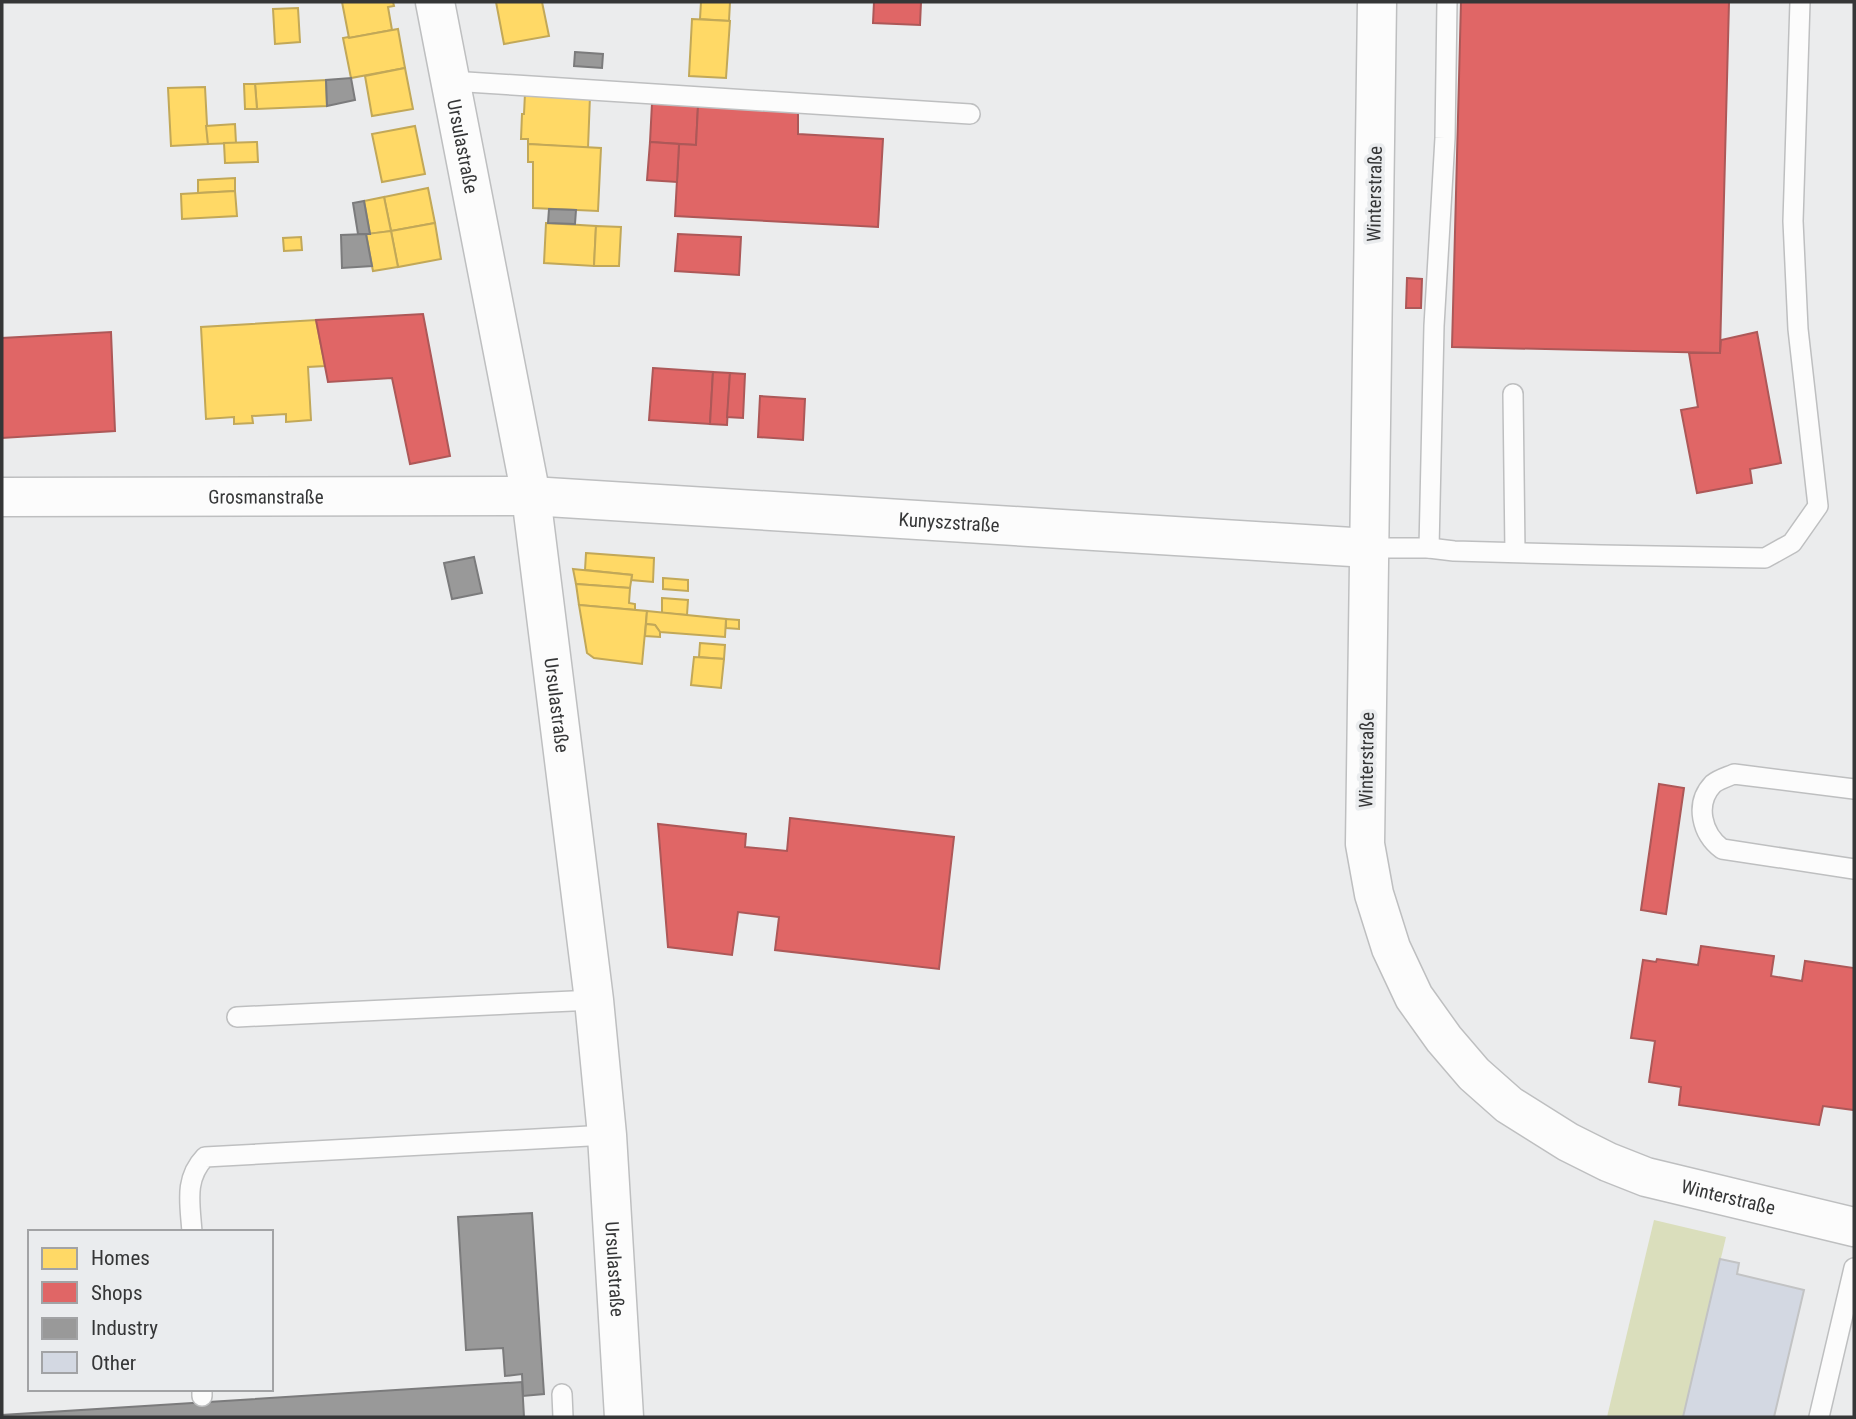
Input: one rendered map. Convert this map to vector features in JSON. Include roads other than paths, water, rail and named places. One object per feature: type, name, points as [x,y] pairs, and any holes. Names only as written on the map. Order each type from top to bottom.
[{"type":"street","name":"Ursulastraße","points":[[436,2],[531,496],[594,1000],[607,1135],[624,1417]]},
{"type":"street","name":"Winterstraße","points":[[1377,2],[1365,844],[1374,894],[1391,948],[1414,997],[1444,1039],[1474,1074],[1509,1105],[1568,1142],[1646,1177],[1854,1227]]},
{"type":"street","name":"Grosmanstraße","points":[[2,496],[531,496]]},
{"type":"street","name":"Kunyszstraße","points":[[531,496],[1368,548]]},
{"type":"lane","points":[[1429,548],[1434,326],[1445,138],[1447,2]]},
{"type":"lane","points":[[1368,548],[1765,558],[1792,543],[1818,506],[1798,329],[1793,221],[1800,2]]},
{"type":"lane","points":[[451,81],[971,114]]},
{"type":"lane","points":[[1513,394],[1515,552]]},
{"type":"lane","points":[[1854,789],[1734,774],[1713,785],[1705,797],[1702,810],[1707,833],[1722,849],[1854,869]]},
{"type":"lane","points":[[237,1017],[594,1000]]},
{"type":"lane","points":[[192,1230],[191,1178],[205,1157],[607,1135]]},
{"type":"lane","points":[[1819,1417],[1854,1268]]},
{"type":"lane","points":[[562,1394],[563,1417]]}]
